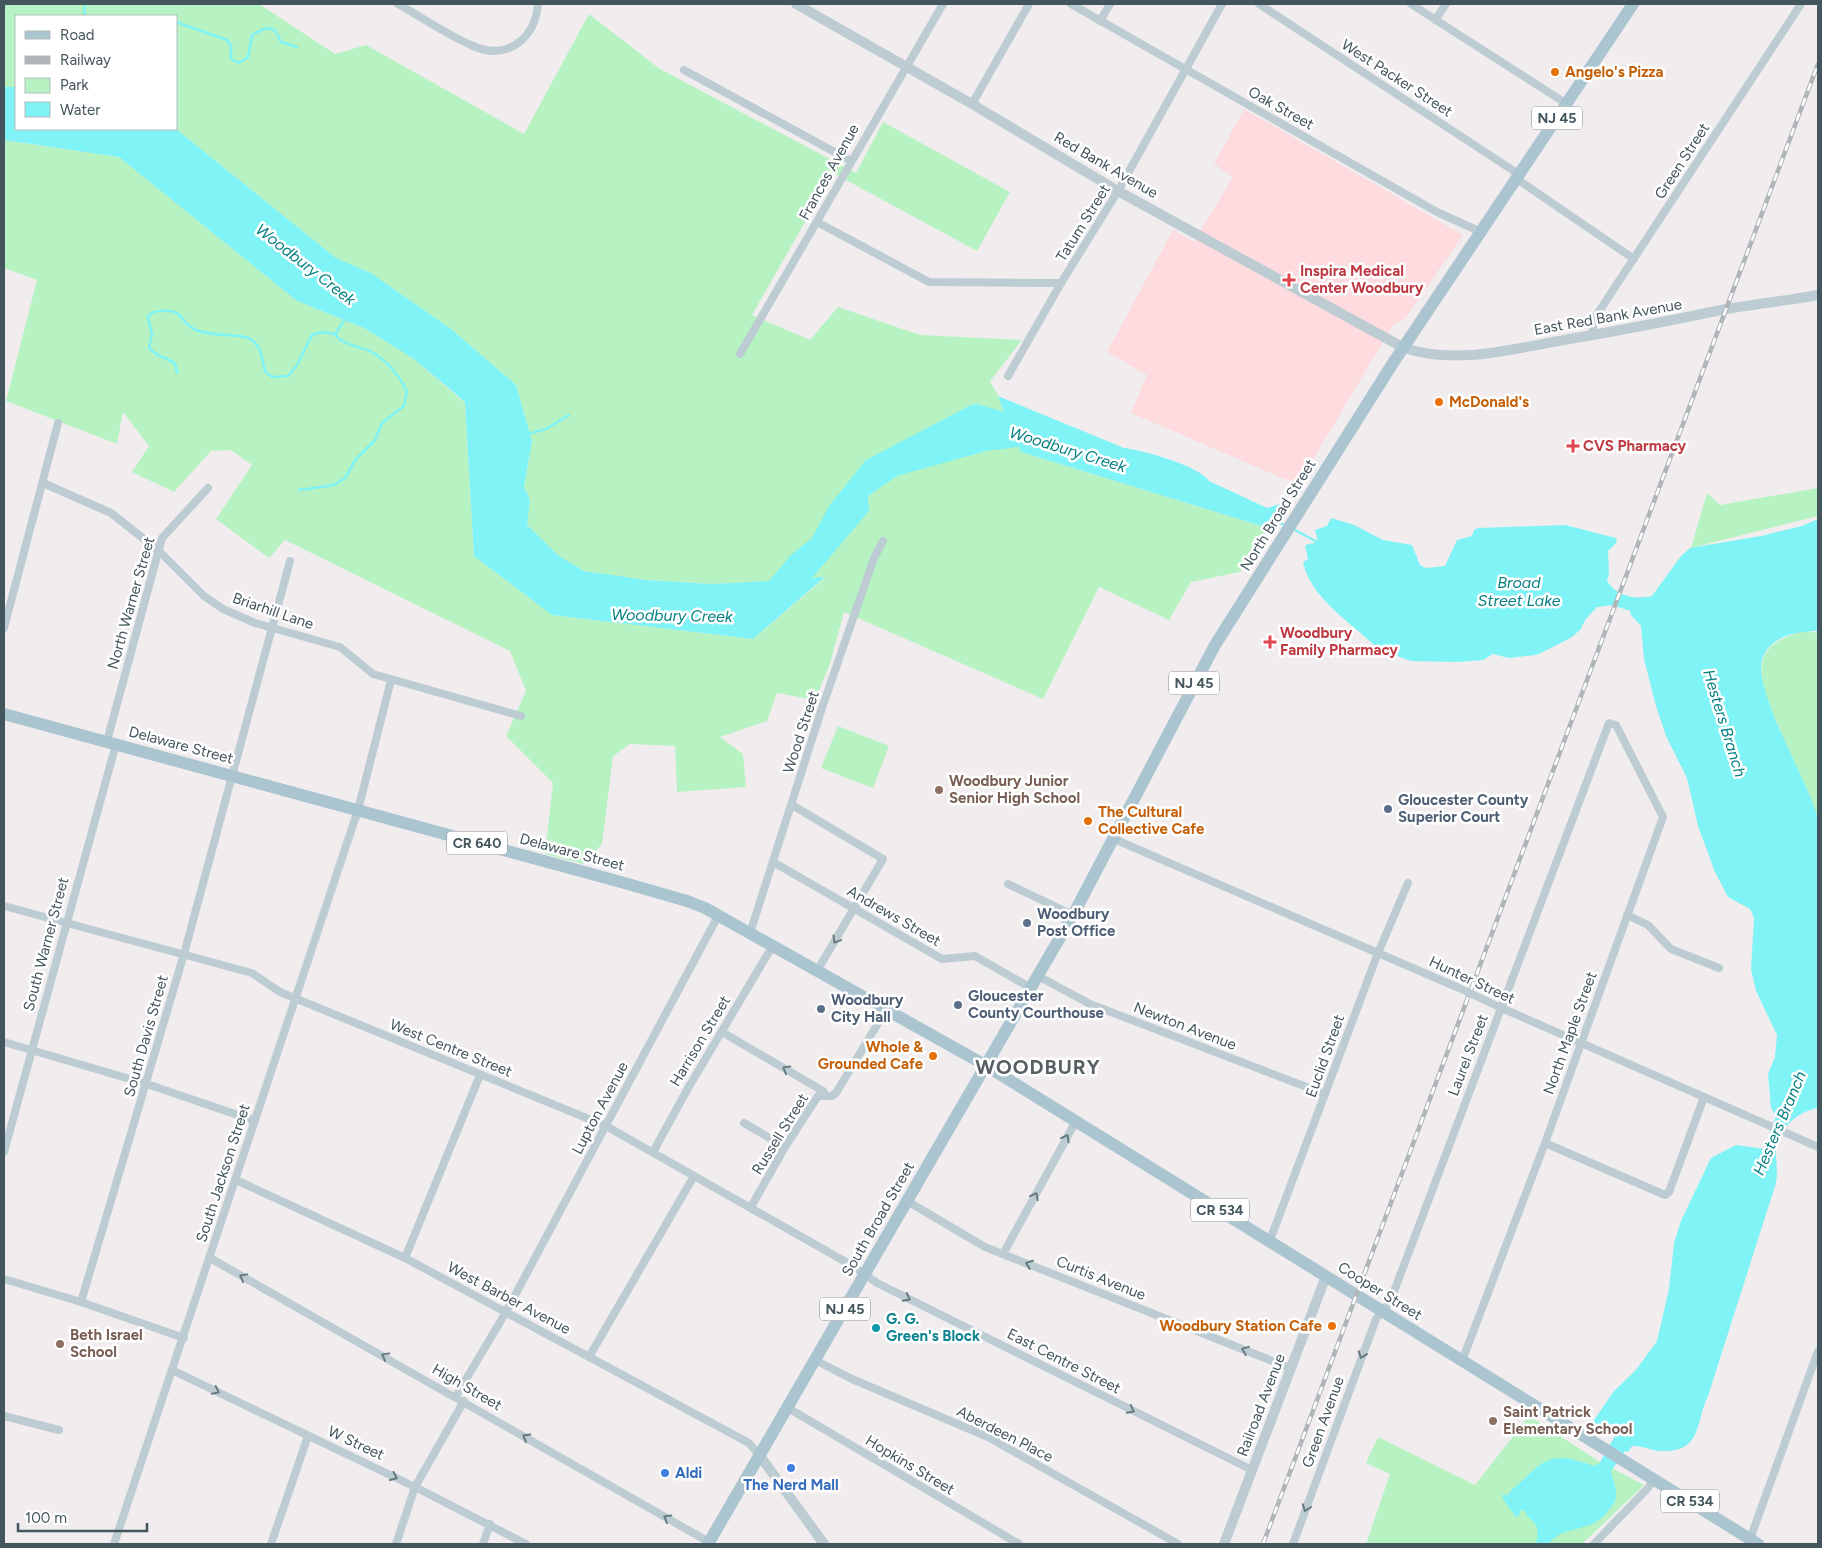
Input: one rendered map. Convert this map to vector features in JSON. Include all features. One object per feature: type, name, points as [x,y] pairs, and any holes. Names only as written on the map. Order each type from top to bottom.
[{"type":"main road","name":"North Broad Street","points":[[985,1065],[1073,915],[1203,666],[1404,348],[1633,4]]},
{"type":"main road","name":"Delaware Street","points":[[4,714],[682,900],[718,916],[985,1065]]},
{"type":"main road","name":"Cooper Street","points":[[985,1065],[1270,1240],[1620,1460],[1654,1479],[1752,1543]]},
{"type":"main road","name":"South Broad Street","points":[[709,1543],[985,1065]]},
{"type":"street","points":[[398,4],[474,47],[490,50],[510,48],[524,40],[533,27],[538,4]]},
{"type":"street","name":"Red Bank Avenue","points":[[796,4],[972,104],[1118,191],[1404,348]]},
{"type":"street","name":"Frances Avenue","points":[[740,354],[905,66],[943,4]]},
{"type":"street","points":[[972,104],[1029,4]]},
{"type":"street","name":"Oak Street","points":[[1071,4],[1437,212],[1481,232]]},
{"type":"street","points":[[1100,21],[1110,4]]},
{"type":"street","name":"Tatum Street","points":[[1008,376],[1061,283],[1118,191],[1222,4]]},
{"type":"street","name":"West Packer Street","points":[[1259,4],[1518,177],[1634,259]]},
{"type":"street","points":[[1411,4],[1567,104]]},
{"type":"street","points":[[1435,20],[1446,4]]},
{"type":"street","name":"Green Street","points":[[1592,335],[1594,318],[1801,4]]},
{"type":"street","points":[[684,70],[851,161]]},
{"type":"street","points":[[817,222],[929,282],[1061,283]]},
{"type":"street","points":[[1813,296],[1818,288]]},
{"type":"street","name":"East Red Bank Avenue","points":[[1404,348],[1423,354],[1457,357],[1489,354],[1672,322],[1722,310],[1813,296]]},
{"type":"street","points":[[4,628],[58,423]]},
{"type":"street","name":"Briarhill Lane","points":[[43,483],[111,513],[159,551],[204,596],[223,609],[272,628],[340,647],[373,674],[521,716]]},
{"type":"street","name":"North Warner Street","points":[[112,743],[162,538],[208,488]]},
{"type":"street","name":"Wood Street","points":[[750,934],[874,558],[883,541]]},
{"type":"street","name":"South Davis Street","points":[[81,1302],[184,954],[290,560]]},
{"type":"street","name":"South Jackson Street","points":[[114,1544],[358,810],[391,680]]},
{"type":"street","name":"North Maple Street","points":[[1462,1361],[1545,1143],[1663,817],[1616,725],[1609,723]]},
{"type":"street","name":"Laurel Street","points":[[1382,1312],[1390,1302],[1497,1006],[1609,723]]},
{"type":"street","name":"South Warner Street","points":[[4,1152],[112,743]]},
{"type":"street","points":[[792,805],[883,859],[817,971]]},
{"type":"street","name":"Hunter Street","points":[[1114,839],[1459,988],[1818,1147]]},
{"type":"street","name":"Andrews Street","points":[[774,862],[942,959],[975,956],[1031,988]]},
{"type":"street","name":"Euclid Street","points":[[1270,1240],[1378,953],[1408,883]]},
{"type":"street","points":[[1008,884],[1073,915]]},
{"type":"street","name":"West Centre Street","points":[[4,906],[252,973],[280,992],[296,999],[606,1126],[751,1207],[864,1274]]},
{"type":"street","points":[[1627,915],[1648,925],[1671,949],[1719,968]]},
{"type":"street","name":"Lupton Avenue","points":[[396,1544],[415,1487],[460,1398],[718,916]]},
{"type":"street","name":"Harrison Street","points":[[653,1152],[773,946]]},
{"type":"street","name":"Newton Avenue","points":[[1038,976],[1090,1004],[1325,1094]]},
{"type":"street","name":"Russell Street","points":[[751,1207],[785,1147],[818,1096],[836,1093],[886,1010]]},
{"type":"street","points":[[722,1032],[823,1091],[826,1096]]},
{"type":"street","points":[[4,1042],[147,1084],[255,1121]]},
{"type":"street","points":[[405,1258],[480,1075]]},
{"type":"street","points":[[1545,1143],[1665,1195],[1670,1192],[1704,1097]]},
{"type":"street","points":[[1003,1254],[1076,1121]]},
{"type":"street","points":[[744,1124],[785,1147]]},
{"type":"street","points":[[589,1357],[694,1176]]},
{"type":"street","name":"West Barber Avenue","points":[[236,1180],[405,1258],[749,1443],[760,1456]]},
{"type":"street","name":"Curtis Avenue","points":[[907,1201],[984,1246],[1290,1368]]},
{"type":"street","name":"High Street","points":[[210,1258],[460,1398],[709,1543]]},
{"type":"street","name":"East Centre Street","points":[[864,1274],[885,1287],[1252,1470]]},
{"type":"street","name":"Railroad Avenue","points":[[1224,1544],[1326,1276]]},
{"type":"street","points":[[4,1279],[81,1302],[184,1338]]},
{"type":"street","name":"Green Avenue","points":[[1293,1544],[1376,1319],[1382,1312]]},
{"type":"street","points":[[1752,1543],[1818,1351]]},
{"type":"street","name":"Aberdeen Place","points":[[815,1360],[852,1380],[988,1437],[1178,1544]]},
{"type":"street","name":"W Street","points":[[172,1370],[415,1487],[526,1544]]},
{"type":"street","name":"Hopkins Street","points":[[788,1408],[1019,1544]]},
{"type":"street","points":[[4,1416],[58,1430]]},
{"type":"street","points":[[271,1544],[308,1436]]},
{"type":"street","points":[[760,1456],[824,1544]]},
{"type":"street","points":[[1594,1544],[1648,1488],[1654,1479]]},
{"type":"street","points":[[483,1544],[490,1524]]},
{"type":"shaded area","name":"Inspira Medical Center Woodbury","points":[[1244,109],[1463,235],[1405,319],[1393,325],[1299,483],[1282,478],[1131,413],[1147,375],[1107,352],[1173,230],[1194,242],[1233,177],[1214,164]]},
{"type":"green space","points":[[4,4],[259,4],[335,54],[366,45],[524,134],[589,14],[660,69],[856,173],[883,122],[1010,192],[977,251],[833,173],[752,315],[810,340],[838,307],[920,335],[1022,340],[990,381],[1021,452],[1268,528],[1240,572],[1191,582],[1169,620],[1099,587],[1043,699],[844,612],[830,664],[815,700],[777,693],[767,721],[720,737],[743,754],[746,787],[677,792],[675,746],[630,744],[613,756],[602,844],[583,864],[545,854],[553,783],[506,736],[526,691],[510,651],[285,540],[269,558],[216,519],[252,465],[231,450],[211,451],[174,492],[132,472],[149,446],[123,412],[117,444],[6,401],[37,280],[4,268],[4,140],[119,157],[297,301],[364,328],[414,359],[465,403],[474,556],[552,615],[753,639],[825,578],[712,584],[647,580],[584,571],[559,556],[527,525],[530,500],[524,487],[532,441],[516,385],[451,329],[371,273],[336,258],[177,130],[178,15],[15,15],[15,87],[4,87]]},
{"type":"green space","points":[[1818,488],[1818,516],[1691,548],[1707,493],[1720,505]]},
{"type":"green space","points":[[1805,631],[1818,633],[1818,833],[1817,819],[1766,696],[1761,671],[1766,652],[1773,645],[1781,639]]},
{"type":"green space","points":[[838,726],[889,746],[873,788],[821,768]]},
{"type":"green space","points":[[1529,1416],[1597,1460],[1644,1485],[1582,1544],[1366,1544],[1390,1474],[1366,1463],[1378,1437],[1475,1485]]},
{"type":"water","points":[[4,87],[15,87],[15,130],[177,130],[336,258],[371,273],[451,329],[516,385],[532,441],[524,487],[530,500],[527,525],[559,556],[584,571],[647,580],[712,584],[769,581],[791,555],[812,538],[829,506],[866,460],[971,405],[977,404],[1004,412],[998,396],[1124,448],[1157,455],[1183,464],[1203,475],[1209,481],[1267,508],[1280,504],[1286,508],[1268,528],[1021,452],[1019,447],[986,451],[897,476],[868,496],[869,511],[812,578],[825,577],[753,639],[552,615],[474,556],[465,402],[414,359],[364,328],[297,301],[119,157],[4,140]]},
{"type":"water","points":[[1331,518],[1354,525],[1383,540],[1412,545],[1420,565],[1426,568],[1445,566],[1457,540],[1472,536],[1474,530],[1478,528],[1565,525],[1616,538],[1617,542],[1608,551],[1609,573],[1607,581],[1616,590],[1633,597],[1652,596],[1681,556],[1690,548],[1761,536],[1802,526],[1818,519],[1818,631],[1801,632],[1777,640],[1771,645],[1762,660],[1761,674],[1773,713],[1812,800],[1817,816],[1820,850],[1818,907],[1818,1108],[1796,1117],[1784,1129],[1777,1144],[1776,1183],[1696,1434],[1685,1446],[1675,1450],[1658,1451],[1632,1446],[1628,1452],[1625,1451],[1611,1471],[1616,1498],[1608,1511],[1594,1523],[1561,1534],[1549,1544],[1536,1544],[1538,1531],[1536,1525],[1524,1510],[1521,1510],[1518,1517],[1515,1516],[1502,1495],[1508,1495],[1533,1470],[1549,1460],[1565,1458],[1594,1466],[1599,1464],[1616,1434],[1607,1427],[1594,1425],[1594,1420],[1614,1391],[1636,1370],[1657,1341],[1669,1289],[1674,1243],[1681,1221],[1711,1158],[1736,1145],[1765,1149],[1768,1147],[1769,1135],[1776,1116],[1771,1108],[1768,1074],[1775,1057],[1777,1035],[1756,991],[1751,969],[1754,918],[1750,909],[1728,897],[1715,872],[1698,826],[1687,778],[1666,736],[1656,706],[1644,659],[1641,626],[1631,615],[1630,611],[1613,605],[1597,607],[1585,620],[1581,629],[1572,637],[1536,655],[1509,658],[1493,654],[1483,660],[1457,662],[1411,661],[1386,652],[1377,653],[1374,645],[1322,598],[1307,575],[1303,562],[1308,559],[1305,545],[1318,542],[1315,530],[1327,526]]},
{"type":"waterway","points":[[84,15],[85,4]]},
{"type":"waterway","points":[[178,23],[227,40],[231,46],[231,59],[239,63],[248,57],[252,35],[266,28],[275,30],[281,42],[297,47]]},
{"type":"waterway","points":[[177,373],[175,363],[156,354],[149,348],[152,334],[148,317],[154,312],[175,312],[191,327],[202,332],[242,336],[252,340],[261,354],[265,371],[272,377],[288,376],[297,365],[312,335],[322,332],[335,334],[342,341],[370,351],[387,363],[401,380],[407,392],[404,406],[382,423],[375,440],[356,459],[345,478],[334,485],[299,490]]},
{"type":"waterway","points":[[335,334],[346,318]]},
{"type":"waterway","points":[[527,434],[546,429],[569,415]]},
{"type":"waterway","name":"Woodbury Creek","points":[[1277,521],[1286,526]]},
{"type":"waterway","name":"Woodbury Creek","points":[[1293,529],[1321,544]]},
{"type":"railway","points":[[1263,1544],[1818,64]]},
{"type":"place","name":"Angelo's Pizza","points":[[1555,72]]},
{"type":"place","name":"Inspira Medical Center Woodbury","points":[[1289,280]]},
{"type":"place","name":"McDonald's","points":[[1439,402]]},
{"type":"place","name":"CVS Pharmacy","points":[[1573,446]]},
{"type":"place","name":"Woodbury Family Pharmacy","points":[[1270,642]]},
{"type":"place","name":"Woodbury Junior Senior High School","points":[[939,790]]},
{"type":"place","name":"Gloucester County Superior Court","points":[[1388,809]]},
{"type":"place","name":"The Cultural Collective Cafe","points":[[1088,821]]},
{"type":"place","name":"Woodbury Post Office","points":[[1027,923]]},
{"type":"place","name":"Gloucester County Courthouse","points":[[958,1005]]},
{"type":"place","name":"Woodbury City Hall","points":[[821,1009]]},
{"type":"place","name":"Whole & Grounded Cafe","points":[[933,1056]]},
{"type":"place","name":"Woodbury Station Cafe","points":[[1332,1326]]},
{"type":"place","name":"G. G. Green's Block","points":[[876,1328]]},
{"type":"place","name":"Beth Israel School","points":[[60,1344]]},
{"type":"place","name":"Saint Patrick Elementary School","points":[[1493,1421]]},
{"type":"place","name":"The Nerd Mall","points":[[791,1468]]},
{"type":"place","name":"Aldi","points":[[665,1473]]},
{"type":"district","name":"WOODBURY","points":[[1038,1067]]},
{"type":"water label","name":"Broad Street Lake","points":[[1519,591]]},
{"type":"water label","name":"Hesters Branch","points":[[1725,723]]},
{"type":"water label","name":"Hesters Branch","points":[[1779,1123]]}]
